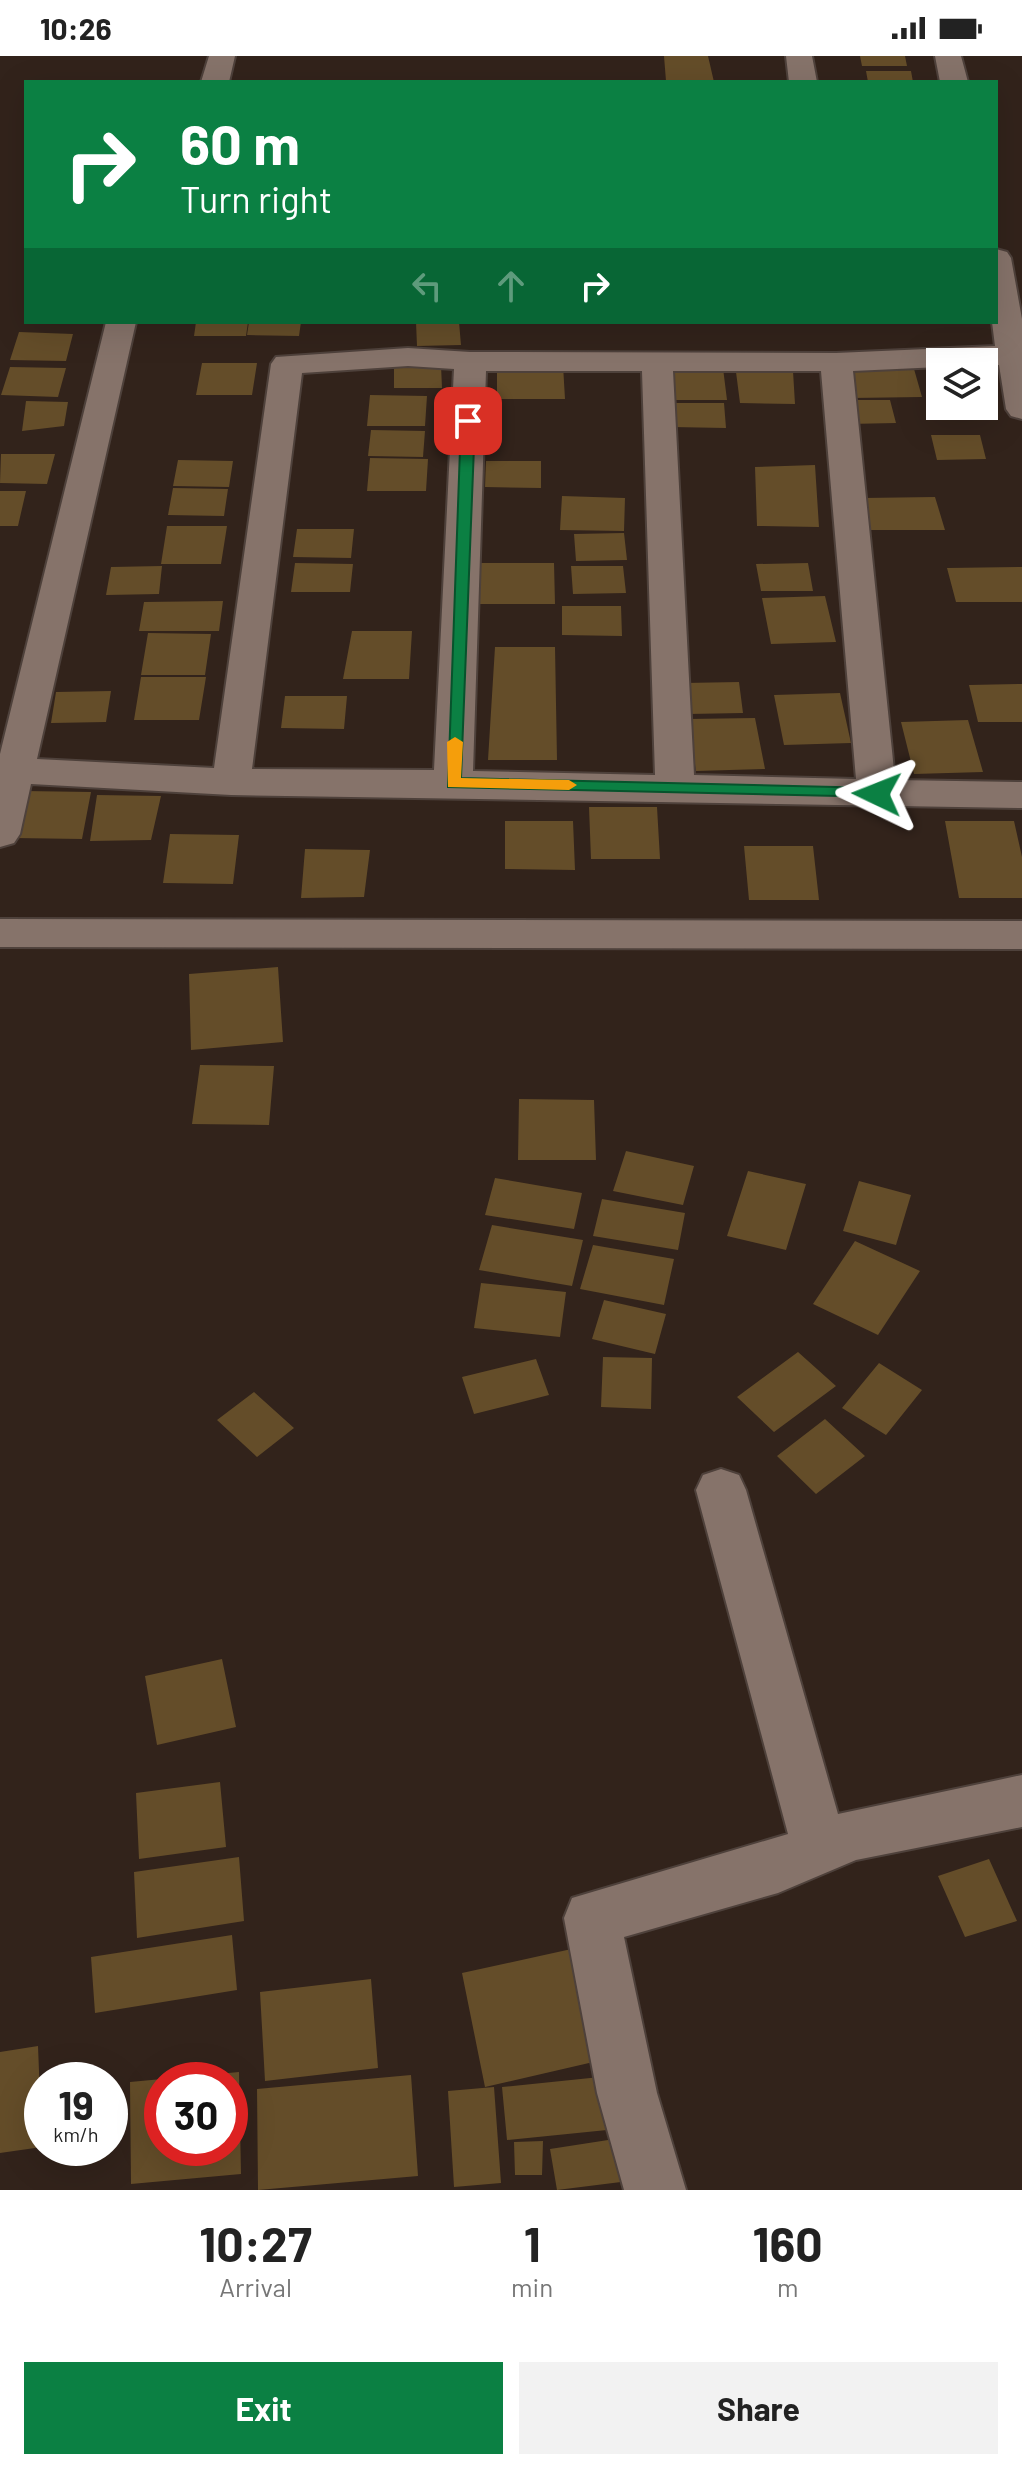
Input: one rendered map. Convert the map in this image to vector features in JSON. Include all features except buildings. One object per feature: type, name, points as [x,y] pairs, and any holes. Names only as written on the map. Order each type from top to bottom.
[{"type":"street","points":[[216,80],[222,56]]},
{"type":"street","points":[[799,56],[803,80]]},
{"type":"street","points":[[948,56],[954,80]]},
{"type":"street","points":[[1003,263],[1011,355],[1022,409]]},
{"type":"street","points":[[0,834],[121,324]]},
{"type":"street","points":[[231,782],[287,364],[408,357],[470,361],[836,362],[1011,355]]},
{"type":"street","points":[[657,360],[675,787]]},
{"type":"street","points":[[453,783],[470,361]]},
{"type":"street","points":[[836,362],[877,794]]},
{"type":"street","points":[[17,771],[231,782],[453,783],[1022,795]]},
{"type":"street","points":[[0,933],[1022,935]]},
{"type":"street","points":[[721,1490],[820,1849]]},
{"type":"street","points":[[655,2190],[627,2093],[592,1918],[778,1866],[853,1834],[1022,1801]]},
{"type":"slow traffic","points":[[455,742],[453,783],[569,785]]},
{"type":"route","points":[[468,421],[453,783],[877,794]]}]
